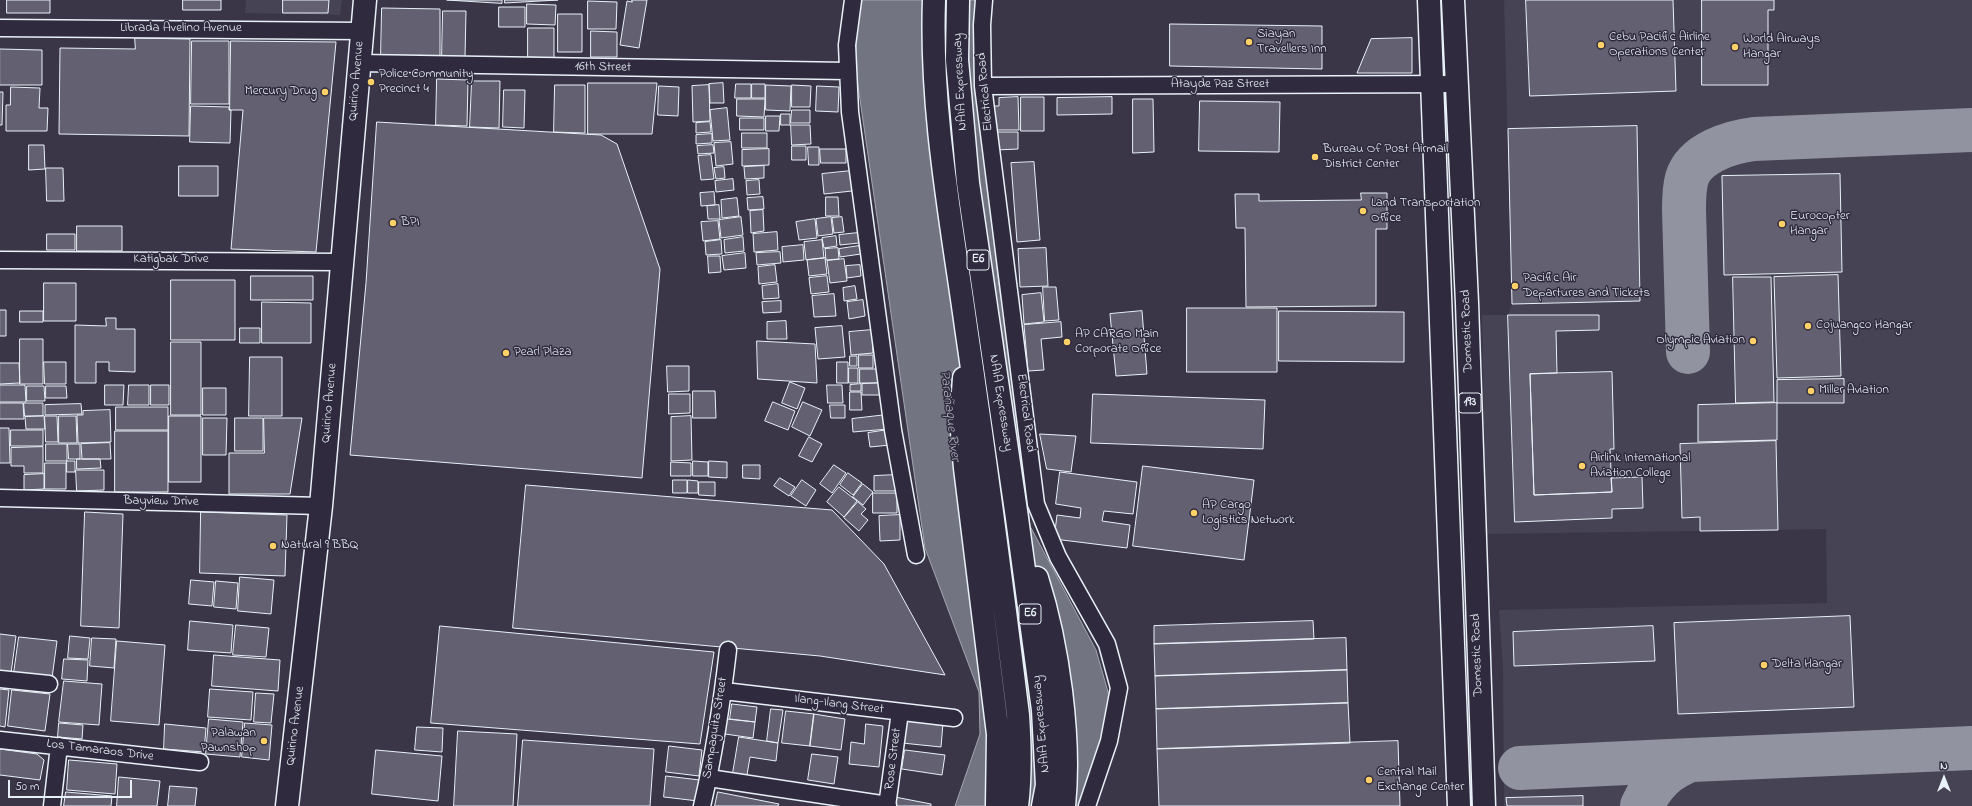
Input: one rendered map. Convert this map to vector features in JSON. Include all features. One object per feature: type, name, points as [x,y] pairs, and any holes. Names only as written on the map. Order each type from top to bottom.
[{"type":"main road","name":"Quirino Avenue","points":[[287,806],[321,506],[341,262],[365,0]]},
{"type":"main road","name":"NAIA Expressway","points":[[934,0],[934,64],[944,185],[966,327],[1018,715],[1020,785],[1017,806]]},
{"type":"main road","name":"NAIA Expressway","points":[[958,0],[957,60],[968,182],[1017,518],[1043,710],[1046,786],[1043,806]]},
{"type":"main road","name":"Domestic Road","points":[[1429,0],[1459,806]]},
{"type":"main road","name":"Domestic Road","points":[[1453,0],[1468,302],[1484,806]]},
{"type":"main road","points":[[966,327],[961,420],[966,476],[998,734],[997,806]]},
{"type":"main road","points":[[1017,518],[1041,591],[1057,670],[1065,739],[1064,806]]},
{"type":"street","points":[[852,0],[847,45],[850,112],[893,430],[916,555]]},
{"type":"street","name":"Electrical Road","points":[[984,0],[982,25],[983,86],[1036,504],[1058,557],[1107,644],[1119,688],[1109,742],[1087,806]]},
{"type":"street","name":"Librada Avelino Avenue","points":[[0,28],[362,31]]},
{"type":"street","name":"16th Street","points":[[359,63],[847,71]]},
{"type":"street","name":"Atayde Paz Street","points":[[983,86],[1456,84]]},
{"type":"street","name":"Katigbak Drive","points":[[0,260],[341,262]]},
{"type":"street","name":"Bayview Drive","points":[[0,498],[321,506]]},
{"type":"street","name":"Sampaguita Street","points":[[702,806],[709,778],[724,691],[728,650]]},
{"type":"street","points":[[0,679],[49,684]]},
{"type":"street","name":"Ilang-Ilang Street","points":[[724,691],[954,718]]},
{"type":"street","name":"Rose Street","points":[[888,805],[900,712]]},
{"type":"street","name":"Los Tamaraos Drive","points":[[0,740],[200,762]]},
{"type":"street","points":[[52,806],[59,746]]},
{"type":"street","points":[[709,778],[888,805]]},
{"type":"shaded area","points":[[246,0],[342,0],[340,15],[245,13]]},
{"type":"shaded area","points":[[1504,0],[1972,0],[1972,806],[1504,806],[1503,667],[1499,610],[1827,603],[1826,529],[1486,534],[1482,315],[1508,315],[1512,304]]},
{"type":"water","name":"Parañaque River","points":[[859,0],[977,0],[974,67],[998,277],[1015,387],[1030,526],[1096,650],[1116,720],[1082,806],[955,806],[980,734],[979,692],[925,548],[855,65]]},
{"type":"building","points":[[7,0],[50,0],[50,13],[7,13]]},
{"type":"building","points":[[183,0],[221,0],[221,10],[183,10]]},
{"type":"building","points":[[283,0],[329,0],[328,13],[283,13]]},
{"type":"building","points":[[447,0],[502,0],[502,3]]},
{"type":"building","points":[[505,0],[558,0],[505,3]]},
{"type":"building","points":[[632,0],[647,0],[639,48],[620,45],[627,1],[632,2]]},
{"type":"building","name":"Cebu Pacific Airline Operations Center","points":[[1526,0],[1673,0],[1676,91],[1530,96]]},
{"type":"building","name":"World Airways Hangar","points":[[1702,0],[1774,0],[1774,10],[1768,10],[1768,85],[1702,85]]},
{"type":"building","points":[[588,1],[617,2],[616,29],[588,29]]},
{"type":"building","points":[[527,4],[556,5],[555,25],[527,24]]},
{"type":"building","points":[[499,7],[525,7],[525,27],[499,27]]},
{"type":"building","points":[[382,8],[440,9],[440,56],[381,55]]},
{"type":"building","points":[[443,11],[466,11],[465,57],[442,57]]},
{"type":"building","points":[[558,14],[582,14],[582,52],[558,52]]},
{"type":"building","points":[[1170,24],[1322,26],[1322,69],[1170,66]]},
{"type":"building","points":[[528,28],[554,28],[554,58],[528,57]]},
{"type":"building","points":[[591,31],[617,32],[617,57],[591,57]]},
{"type":"building","points":[[135,38],[190,39],[189,136],[59,134],[60,48],[135,49]]},
{"type":"building","points":[[1412,38],[1412,73],[1357,73],[1371,39]]},
{"type":"building","points":[[192,41],[229,41],[229,104],[191,104]]},
{"type":"building","points":[[231,41],[336,42],[316,252],[231,249],[243,110],[230,110]]},
{"type":"building","points":[[0,49],[42,50],[42,85],[0,85]]},
{"type":"building","points":[[437,79],[468,80],[467,126],[436,125]]},
{"type":"building","points":[[472,81],[500,81],[499,128],[470,127]]},
{"type":"building","points":[[588,83],[657,83],[652,134],[588,134]]},
{"type":"building","points":[[723,83],[724,103],[710,103],[709,84]]},
{"type":"building","points":[[736,84],[751,84],[751,98],[735,98]]},
{"type":"building","points":[[752,84],[765,84],[765,98],[752,98]]},
{"type":"building","points":[[555,85],[585,85],[585,133],[554,132]]},
{"type":"building","points":[[709,85],[710,121],[693,122],[692,86]]},
{"type":"building","points":[[766,85],[791,86],[790,111],[766,110]]},
{"type":"building","points":[[792,85],[811,86],[810,107],[792,107]]},
{"type":"building","points":[[659,86],[679,87],[678,116],[658,115]]},
{"type":"building","points":[[817,86],[839,87],[838,112],[816,111]]},
{"type":"building","points":[[11,87],[40,88],[39,108],[48,108],[47,131],[6,131],[6,105],[10,105]]},
{"type":"building","points":[[504,90],[525,90],[524,128],[503,127]]},
{"type":"building","points":[[0,92],[3,92],[2,125],[0,125]]},
{"type":"building","points":[[1018,97],[1019,130],[995,130],[994,106],[999,106],[999,98]]},
{"type":"building","points":[[1021,97],[1044,97],[1044,131],[1021,131]]},
{"type":"building","points":[[1112,97],[1112,114],[1057,115],[1057,98]]},
{"type":"building","points":[[737,99],[765,99],[764,117],[737,116]]},
{"type":"building","points":[[1133,99],[1153,99],[1154,152],[1133,153]]},
{"type":"building","points":[[1200,101],[1280,102],[1279,152],[1199,151]]},
{"type":"building","points":[[191,106],[229,107],[229,110],[231,110],[230,143],[190,142]]},
{"type":"building","points":[[727,108],[730,140],[713,141],[710,110]]},
{"type":"building","points":[[792,110],[810,110],[810,123],[791,123]]},
{"type":"building","points":[[781,114],[790,114],[790,125],[781,125]]},
{"type":"building","points":[[766,116],[780,116],[779,131],[766,131]]},
{"type":"building","points":[[740,118],[764,118],[764,130],[740,130]]},
{"type":"building","name":"Pearl Plaza","points":[[377,122],[601,135],[617,144],[660,269],[642,478],[350,455],[366,283]]},
{"type":"building","points":[[710,122],[711,132],[696,133],[696,123]]},
{"type":"building","points":[[791,125],[810,125],[811,144],[792,145]]},
{"type":"building","points":[[1637,126],[1640,301],[1512,304],[1508,129]]},
{"type":"building","points":[[996,132],[1018,132],[1018,149],[996,150]]},
{"type":"building","points":[[742,133],[767,133],[767,148],[742,148]]},
{"type":"building","points":[[712,134],[712,143],[696,144],[696,135]]},
{"type":"building","points":[[731,142],[733,164],[716,166],[714,143]]},
{"type":"building","points":[[29,145],[44,145],[45,169],[29,170]]},
{"type":"building","points":[[713,145],[714,153],[698,154],[697,146]]},
{"type":"building","points":[[792,146],[806,146],[806,160],[792,160]]},
{"type":"building","points":[[808,147],[819,147],[819,165],[809,165]]},
{"type":"building","points":[[769,149],[769,165],[742,166],[742,150]]},
{"type":"building","points":[[820,149],[846,149],[846,163],[821,163]]},
{"type":"building","points":[[711,155],[714,179],[701,180],[698,156]]},
{"type":"building","points":[[1034,162],[1040,240],[1017,242],[1011,163]]},
{"type":"building","points":[[179,166],[218,166],[218,196],[179,196]]},
{"type":"building","points":[[764,166],[764,178],[745,179],[744,167]]},
{"type":"building","points":[[724,167],[725,178],[716,179],[714,168]]},
{"type":"building","points":[[46,168],[63,168],[64,201],[47,201]]},
{"type":"building","points":[[851,171],[852,191],[824,194],[822,174]]},
{"type":"building","name":"Eurocopter Hangar","points":[[1840,174],[1842,272],[1724,275],[1722,176]]},
{"type":"building","points":[[733,179],[734,190],[716,192],[715,181]]},
{"type":"building","points":[[759,180],[760,194],[747,195],[746,181]]},
{"type":"building","points":[[714,192],[715,205],[701,206],[700,193]]},
{"type":"building","points":[[1361,193],[1387,193],[1387,229],[1376,229],[1376,306],[1246,307],[1245,228],[1236,228],[1235,194],[1259,194],[1259,201],[1361,200]]},
{"type":"building","points":[[763,197],[764,209],[748,210],[747,198]]},
{"type":"building","points":[[826,197],[838,197],[839,216],[826,216]]},
{"type":"building","points":[[737,198],[739,216],[722,218],[721,200]]},
{"type":"building","points":[[719,205],[720,219],[708,219],[707,206]]},
{"type":"building","points":[[763,210],[764,231],[751,233],[750,211]]},
{"type":"building","points":[[741,217],[743,235],[721,238],[719,220]]},
{"type":"building","points":[[831,217],[833,234],[818,236],[816,219]]},
{"type":"building","points":[[842,217],[844,232],[834,233],[832,218]]},
{"type":"building","points":[[815,219],[817,238],[799,240],[796,222]]},
{"type":"building","points":[[718,221],[720,239],[703,241],[701,222]]},
{"type":"building","points":[[77,226],[122,226],[122,251],[77,251]]},
{"type":"building","points":[[777,232],[778,250],[754,252],[753,234]]},
{"type":"building","points":[[858,233],[859,243],[840,245],[839,235]]},
{"type":"building","points":[[47,234],[75,234],[75,250],[47,250]]},
{"type":"building","points":[[836,236],[837,246],[824,248],[822,238]]},
{"type":"building","points":[[743,237],[744,251],[725,253],[724,240]]},
{"type":"building","points":[[721,240],[722,254],[706,255],[705,242]]},
{"type":"building","points":[[822,240],[824,258],[806,260],[804,242]]},
{"type":"building","points":[[803,245],[804,260],[783,262],[782,247]]},
{"type":"building","points":[[859,246],[861,254],[840,257],[839,249]]},
{"type":"building","points":[[838,248],[839,259],[826,260],[825,249]]},
{"type":"building","points":[[1046,248],[1048,286],[1020,287],[1018,249]]},
{"type":"building","points":[[780,252],[781,263],[757,265],[756,253]]},
{"type":"building","points":[[745,253],[746,268],[724,270],[722,256]]},
{"type":"building","points":[[708,256],[720,256],[721,272],[709,273]]},
{"type":"building","points":[[825,258],[827,274],[809,276],[807,260]]},
{"type":"building","points":[[844,259],[847,281],[830,283],[827,261]]},
{"type":"building","points":[[775,265],[777,282],[759,284],[758,267]]},
{"type":"building","points":[[860,265],[861,276],[847,278],[846,266]]},
{"type":"building","name":"Cojuangco Hangar","points":[[1838,275],[1841,376],[1777,378],[1774,277]]},
{"type":"building","points":[[251,276],[313,276],[313,300],[251,300]]},
{"type":"building","points":[[827,276],[829,292],[811,294],[809,278]]},
{"type":"building","name":"Olympic Aviation","points":[[1733,277],[1771,277],[1774,402],[1736,403]]},
{"type":"building","points":[[171,280],[235,280],[235,340],[171,340]]},
{"type":"building","points":[[44,283],[76,283],[76,321],[44,321]]},
{"type":"building","points":[[778,284],[779,298],[763,299],[762,286]]},
{"type":"building","points":[[855,286],[857,299],[844,301],[843,288]]},
{"type":"building","points":[[1043,287],[1056,287],[1059,320],[1045,321]]},
{"type":"building","points":[[1041,293],[1044,322],[1024,324],[1022,295]]},
{"type":"building","points":[[834,294],[836,316],[814,317],[812,296]]},
{"type":"building","points":[[863,300],[865,316],[849,319],[847,302]]},
{"type":"building","points":[[781,301],[781,312],[763,313],[762,302]]},
{"type":"building","points":[[262,302],[311,303],[311,343],[262,343]]},
{"type":"building","points":[[1187,308],[1277,308],[1277,372],[1187,372]]},
{"type":"building","points":[[0,310],[6,310],[6,336],[0,336]]},
{"type":"building","points":[[20,311],[43,311],[43,322],[20,322]]},
{"type":"building","points":[[1142,311],[1147,374],[1116,376],[1110,314]]},
{"type":"building","points":[[1279,311],[1404,312],[1404,362],[1279,361]]},
{"type":"building","points":[[1508,315],[1599,315],[1599,330],[1556,331],[1557,373],[1530,374],[1534,495],[1612,492],[1611,478],[1642,477],[1643,508],[1612,509],[1612,518],[1515,522]]},
{"type":"building","points":[[106,318],[116,318],[116,329],[135,329],[135,372],[109,371],[109,362],[96,362],[96,383],[75,383],[75,325],[106,326]]},
{"type":"building","points":[[786,321],[787,339],[767,339],[767,322]]},
{"type":"building","points":[[1061,322],[1062,337],[1041,339],[1044,370],[1028,371],[1024,325]]},
{"type":"building","points":[[842,326],[845,357],[818,359],[815,328]]},
{"type":"building","points":[[240,328],[260,328],[260,343],[240,343]]},
{"type":"building","points":[[872,330],[873,353],[851,355],[849,332]]},
{"type":"building","points":[[20,339],[43,339],[43,384],[20,384]]},
{"type":"building","points":[[757,341],[815,344],[817,383],[758,379]]},
{"type":"building","points":[[171,342],[201,342],[201,415],[171,415]]},
{"type":"building","points":[[859,355],[873,355],[873,368],[859,368]]},
{"type":"building","points":[[850,356],[857,356],[857,366],[850,366]]},
{"type":"building","points":[[250,357],[282,357],[282,416],[249,416]]},
{"type":"building","points":[[44,362],[66,362],[66,384],[45,384]]},
{"type":"building","points":[[837,362],[848,362],[848,383],[837,383]]},
{"type":"building","points":[[0,363],[19,363],[20,383],[0,384]]},
{"type":"building","points":[[667,366],[689,366],[689,391],[668,392]]},
{"type":"building","points":[[849,368],[858,368],[858,383],[849,383]]},
{"type":"building","points":[[860,369],[878,369],[878,383],[860,383]]},
{"type":"building","points":[[1612,372],[1614,449],[1610,449],[1612,492],[1534,495],[1530,374]]},
{"type":"building","name":"Miller Aviation","points":[[1844,379],[1844,403],[1777,403],[1777,380]]},
{"type":"building","points":[[790,382],[805,388],[797,409],[782,403]]},
{"type":"building","points":[[881,383],[881,395],[862,395],[862,384]]},
{"type":"building","points":[[861,384],[861,391],[850,391],[850,385]]},
{"type":"building","points":[[0,385],[25,385],[26,402],[0,402]]},
{"type":"building","points":[[105,385],[124,385],[123,405],[105,405]]},
{"type":"building","points":[[129,385],[149,385],[149,405],[128,405]]},
{"type":"building","points":[[151,385],[169,385],[169,405],[151,405]]},
{"type":"building","points":[[827,385],[842,385],[843,403],[828,403]]},
{"type":"building","points":[[27,386],[44,386],[45,401],[27,401]]},
{"type":"building","points":[[46,386],[66,386],[67,398],[46,398]]},
{"type":"building","points":[[203,388],[226,388],[226,415],[203,415]]},
{"type":"building","points":[[693,391],[715,391],[716,418],[693,418]]},
{"type":"building","points":[[850,392],[861,392],[862,410],[850,410]]},
{"type":"building","points":[[669,394],[690,394],[690,413],[669,414]]},
{"type":"building","points":[[1093,394],[1265,400],[1263,449],[1091,443]]},
{"type":"building","points":[[773,402],[795,411],[788,430],[765,421]]},
{"type":"building","points":[[803,402],[822,410],[810,436],[792,427]]},
{"type":"building","points":[[0,403],[23,403],[24,419],[0,419]]},
{"type":"building","points":[[24,403],[43,403],[43,416],[25,416]]},
{"type":"building","points":[[1777,403],[1777,440],[1698,442],[1698,405]]},
{"type":"building","points":[[81,404],[82,414],[45,415],[45,405]]},
{"type":"building","points":[[830,405],[845,405],[845,418],[831,418]]},
{"type":"building","points":[[116,407],[168,407],[168,430],[116,430]]},
{"type":"building","points":[[110,410],[111,442],[78,443],[77,415],[83,415],[83,411]]},
{"type":"building","points":[[886,415],[888,429],[853,432],[852,419]]},
{"type":"building","points":[[44,416],[45,429],[26,429],[25,417]]},
{"type":"building","points":[[45,416],[57,416],[58,442],[46,442]]},
{"type":"building","points":[[59,416],[76,416],[77,443],[59,443]]},
{"type":"building","points":[[169,416],[201,416],[201,482],[169,482]]},
{"type":"building","points":[[691,416],[692,460],[671,461],[671,417]]},
{"type":"building","points":[[203,418],[227,418],[226,455],[203,455]]},
{"type":"building","points":[[235,418],[263,418],[263,451],[235,451]]},
{"type":"building","points":[[264,418],[302,418],[290,494],[229,494],[229,453],[264,453]]},
{"type":"building","points":[[0,428],[9,428],[10,463],[0,463]]},
{"type":"building","points":[[11,430],[43,430],[43,446],[11,446]]},
{"type":"building","points":[[888,430],[890,445],[870,447],[868,433]]},
{"type":"building","points":[[115,431],[168,431],[168,492],[115,492]]},
{"type":"building","points":[[1040,434],[1076,436],[1071,472],[1047,469]]},
{"type":"building","points":[[809,437],[822,444],[812,462],[799,456]]},
{"type":"building","points":[[1776,441],[1778,530],[1700,531],[1700,517],[1682,518],[1680,444]]},
{"type":"building","points":[[110,443],[111,459],[82,459],[81,444]]},
{"type":"building","points":[[46,444],[67,444],[67,461],[46,461]]},
{"type":"building","points":[[68,444],[80,444],[80,459],[69,459]]},
{"type":"building","points":[[43,447],[43,473],[24,473],[24,466],[11,466],[11,448]]},
{"type":"building","points":[[77,459],[100,459],[101,468],[77,469]]},
{"type":"building","points":[[67,461],[75,461],[75,472],[67,472]]},
{"type":"building","points":[[693,461],[708,462],[708,476],[693,476]]},
{"type":"building","points":[[709,461],[727,462],[727,478],[709,477]]},
{"type":"building","points":[[671,462],[691,463],[691,476],[671,476]]},
{"type":"building","points":[[45,463],[66,463],[66,489],[45,489]]},
{"type":"building","points":[[743,465],[760,465],[760,479],[743,478]]},
{"type":"building","points":[[834,465],[846,473],[832,493],[820,484]]},
{"type":"building","name":"AP Cargo Logistics Network","points":[[1143,466],[1254,480],[1244,560],[1133,546]]},
{"type":"building","points":[[76,470],[104,470],[104,490],[77,491]]},
{"type":"building","points":[[1060,472],[1137,482],[1133,514],[1104,511],[1102,521],[1130,525],[1127,548],[1054,539],[1057,515],[1080,518],[1081,508],[1056,504]]},
{"type":"building","points":[[848,473],[862,483],[853,495],[840,485]]},
{"type":"building","points":[[44,474],[44,489],[24,490],[24,475]]},
{"type":"building","points":[[896,475],[897,491],[874,491],[874,476]]},
{"type":"building","points":[[780,478],[795,487],[789,496],[774,486]]},
{"type":"building","points":[[673,480],[687,480],[687,493],[673,493]]},
{"type":"building","points":[[688,480],[698,481],[698,493],[688,493]]},
{"type":"building","points":[[802,480],[816,490],[806,506],[791,496]]},
{"type":"building","points":[[699,482],[715,482],[715,496],[699,495]]},
{"type":"building","points":[[863,484],[873,492],[863,505],[853,497]]},
{"type":"building","points":[[526,485],[832,510],[884,564],[945,675],[820,656],[513,628]]},
{"type":"building","points":[[839,487],[857,501],[844,517],[827,502]]},
{"type":"building","points":[[873,493],[897,493],[897,513],[873,513]]},
{"type":"building","points":[[858,502],[866,509],[861,514],[868,520],[859,531],[844,518]]},
{"type":"building","points":[[85,512],[123,514],[119,628],[81,626]]},
{"type":"building","points":[[201,512],[287,515],[285,576],[200,573]]},
{"type":"building","points":[[900,515],[900,540],[880,541],[879,516]]},
{"type":"building","points":[[240,577],[274,580],[271,614],[238,611]]},
{"type":"building","points":[[191,580],[214,582],[212,606],[189,604]]},
{"type":"building","points":[[216,581],[238,583],[236,609],[214,607]]},
{"type":"building","name":"Delta Hangar","points":[[1850,616],[1854,707],[1678,714],[1674,623]]},
{"type":"building","points":[[190,621],[233,625],[231,653],[188,650]]},
{"type":"building","points":[[1313,621],[1314,639],[1154,644],[1154,626]]},
{"type":"building","points":[[236,625],[269,628],[266,657],[233,655]]},
{"type":"building","points":[[440,626],[714,652],[700,744],[431,723]]},
{"type":"building","points":[[1653,626],[1655,661],[1514,666],[1513,632]]},
{"type":"building","points":[[0,634],[16,636],[11,673],[0,672]]},
{"type":"building","points":[[70,636],[90,638],[88,659],[68,658]]},
{"type":"building","points":[[19,637],[57,641],[52,678],[14,673]]},
{"type":"building","points":[[92,638],[116,639],[114,668],[90,666]]},
{"type":"building","points":[[1346,638],[1347,670],[1155,676],[1154,644]]},
{"type":"building","points":[[117,641],[165,645],[159,725],[111,721]]},
{"type":"building","points":[[214,655],[280,660],[278,691],[212,686]]},
{"type":"building","points":[[64,659],[88,660],[87,681],[62,679]]},
{"type":"building","points":[[1347,670],[1348,703],[1156,709],[1155,676]]},
{"type":"building","points":[[64,681],[102,684],[99,725],[59,722]]},
{"type":"building","points":[[0,689],[9,690],[5,727],[0,726]]},
{"type":"building","points":[[210,689],[253,692],[251,720],[208,717]]},
{"type":"building","points":[[12,690],[50,694],[45,731],[8,726]]},
{"type":"building","points":[[256,693],[274,694],[271,723],[254,722]]},
{"type":"building","points":[[1348,703],[1350,743],[1157,749],[1156,709]]},
{"type":"building","points":[[732,704],[757,707],[755,722],[730,719]]},
{"type":"building","points":[[771,709],[783,710],[778,743],[767,741]]},
{"type":"building","points":[[786,711],[814,714],[810,746],[782,743]]},
{"type":"building","points":[[814,714],[845,719],[841,750],[810,746]]},
{"type":"building","points":[[209,719],[243,722],[240,757],[206,754]]},
{"type":"building","points":[[727,719],[755,722],[753,738],[725,734]]},
{"type":"building","points":[[904,719],[943,723],[941,747],[902,743]]},
{"type":"building","points":[[59,723],[83,725],[82,739],[58,737]]},
{"type":"building","points":[[245,723],[272,725],[269,760],[242,757]]},
{"type":"building","points":[[165,724],[206,728],[204,752],[164,749]]},
{"type":"building","points":[[866,724],[883,726],[879,767],[849,764],[851,742],[864,744]]},
{"type":"building","points":[[417,727],[443,728],[442,752],[415,750]]},
{"type":"building","points":[[458,731],[517,734],[513,806],[454,806]]},
{"type":"building","points":[[739,737],[778,743],[776,761],[750,757],[747,775],[733,773]]},
{"type":"building","points":[[523,740],[654,749],[650,806],[518,806]]},
{"type":"building","points":[[1398,741],[1400,806],[1159,806],[1157,749]]},
{"type":"building","points":[[669,746],[702,750],[699,776],[666,772]]},
{"type":"building","points":[[0,749],[37,754],[44,760],[40,780],[0,775]]},
{"type":"building","points":[[376,750],[442,756],[438,801],[372,794]]},
{"type":"building","points":[[905,750],[945,755],[942,775],[902,769]]},
{"type":"building","points":[[812,754],[838,757],[834,784],[808,780]]},
{"type":"building","points":[[69,760],[117,764],[115,794],[67,790]]},
{"type":"building","points":[[666,776],[700,780],[698,801],[664,797]]},
{"type":"building","points":[[119,777],[160,781],[157,806],[117,806]]},
{"type":"building","points":[[170,786],[197,788],[195,806],[168,806]]},
{"type":"building","points":[[66,792],[112,796],[111,806],[64,806]]},
{"type":"building","points":[[718,792],[779,804],[778,806],[715,806]]},
{"type":"building","points":[[1583,796],[1583,806],[1507,806],[1506,798]]},
{"type":"building","points":[[895,797],[931,804],[931,806],[892,806]]},
{"type":"taxiway","points":[[1688,352],[1684,194],[1687,178],[1691,169],[1705,155],[1724,146],[1754,139],[1972,130]]},
{"type":"taxiway","points":[[1642,806],[1651,790],[1662,777],[1668,772],[1691,760],[1972,748]]},
{"type":"taxiway","points":[[1520,768],[1691,760]]},
{"type":"place","name":"Siayan Travellers Inn","points":[[1249,42]]},
{"type":"place","name":"Cebu Pacific Airline Operations Center","points":[[1601,45]]},
{"type":"place","name":"World Airways Hangar","points":[[1735,47]]},
{"type":"place","name":"Police Community Precinct 4","points":[[371,82]]},
{"type":"place","name":"Mercury Drug","points":[[325,92]]},
{"type":"place","name":"Bureau Of Post Airmail District Center","points":[[1315,157]]},
{"type":"place","name":"Land Transportation Office","points":[[1363,211]]},
{"type":"place","name":"BPI","points":[[393,223]]},
{"type":"place","name":"Eurocopter Hangar","points":[[1782,224]]},
{"type":"place","name":"Pacific Air Departures and Tickets","points":[[1515,286]]},
{"type":"place","name":"Cojuangco Hangar","points":[[1808,326]]},
{"type":"place","name":"Olympic Aviation","points":[[1753,341]]},
{"type":"place","name":"AP CARGO Main Corporate Office","points":[[1067,342]]},
{"type":"place","name":"Pearl Plaza","points":[[506,353]]},
{"type":"place","name":"Miller Aviation","points":[[1811,391]]},
{"type":"place","name":"Airlink International Aviation College","points":[[1582,466]]},
{"type":"place","name":"AP Cargo Logistics Network","points":[[1194,513]]},
{"type":"place","name":"Natural 9 BBQ","points":[[273,546]]},
{"type":"place","name":"Delta Hangar","points":[[1764,665]]},
{"type":"place","name":"Palawan Pawnshop","points":[[264,741]]},
{"type":"place","name":"Central Mail Exchange Center","points":[[1369,780]]}]
